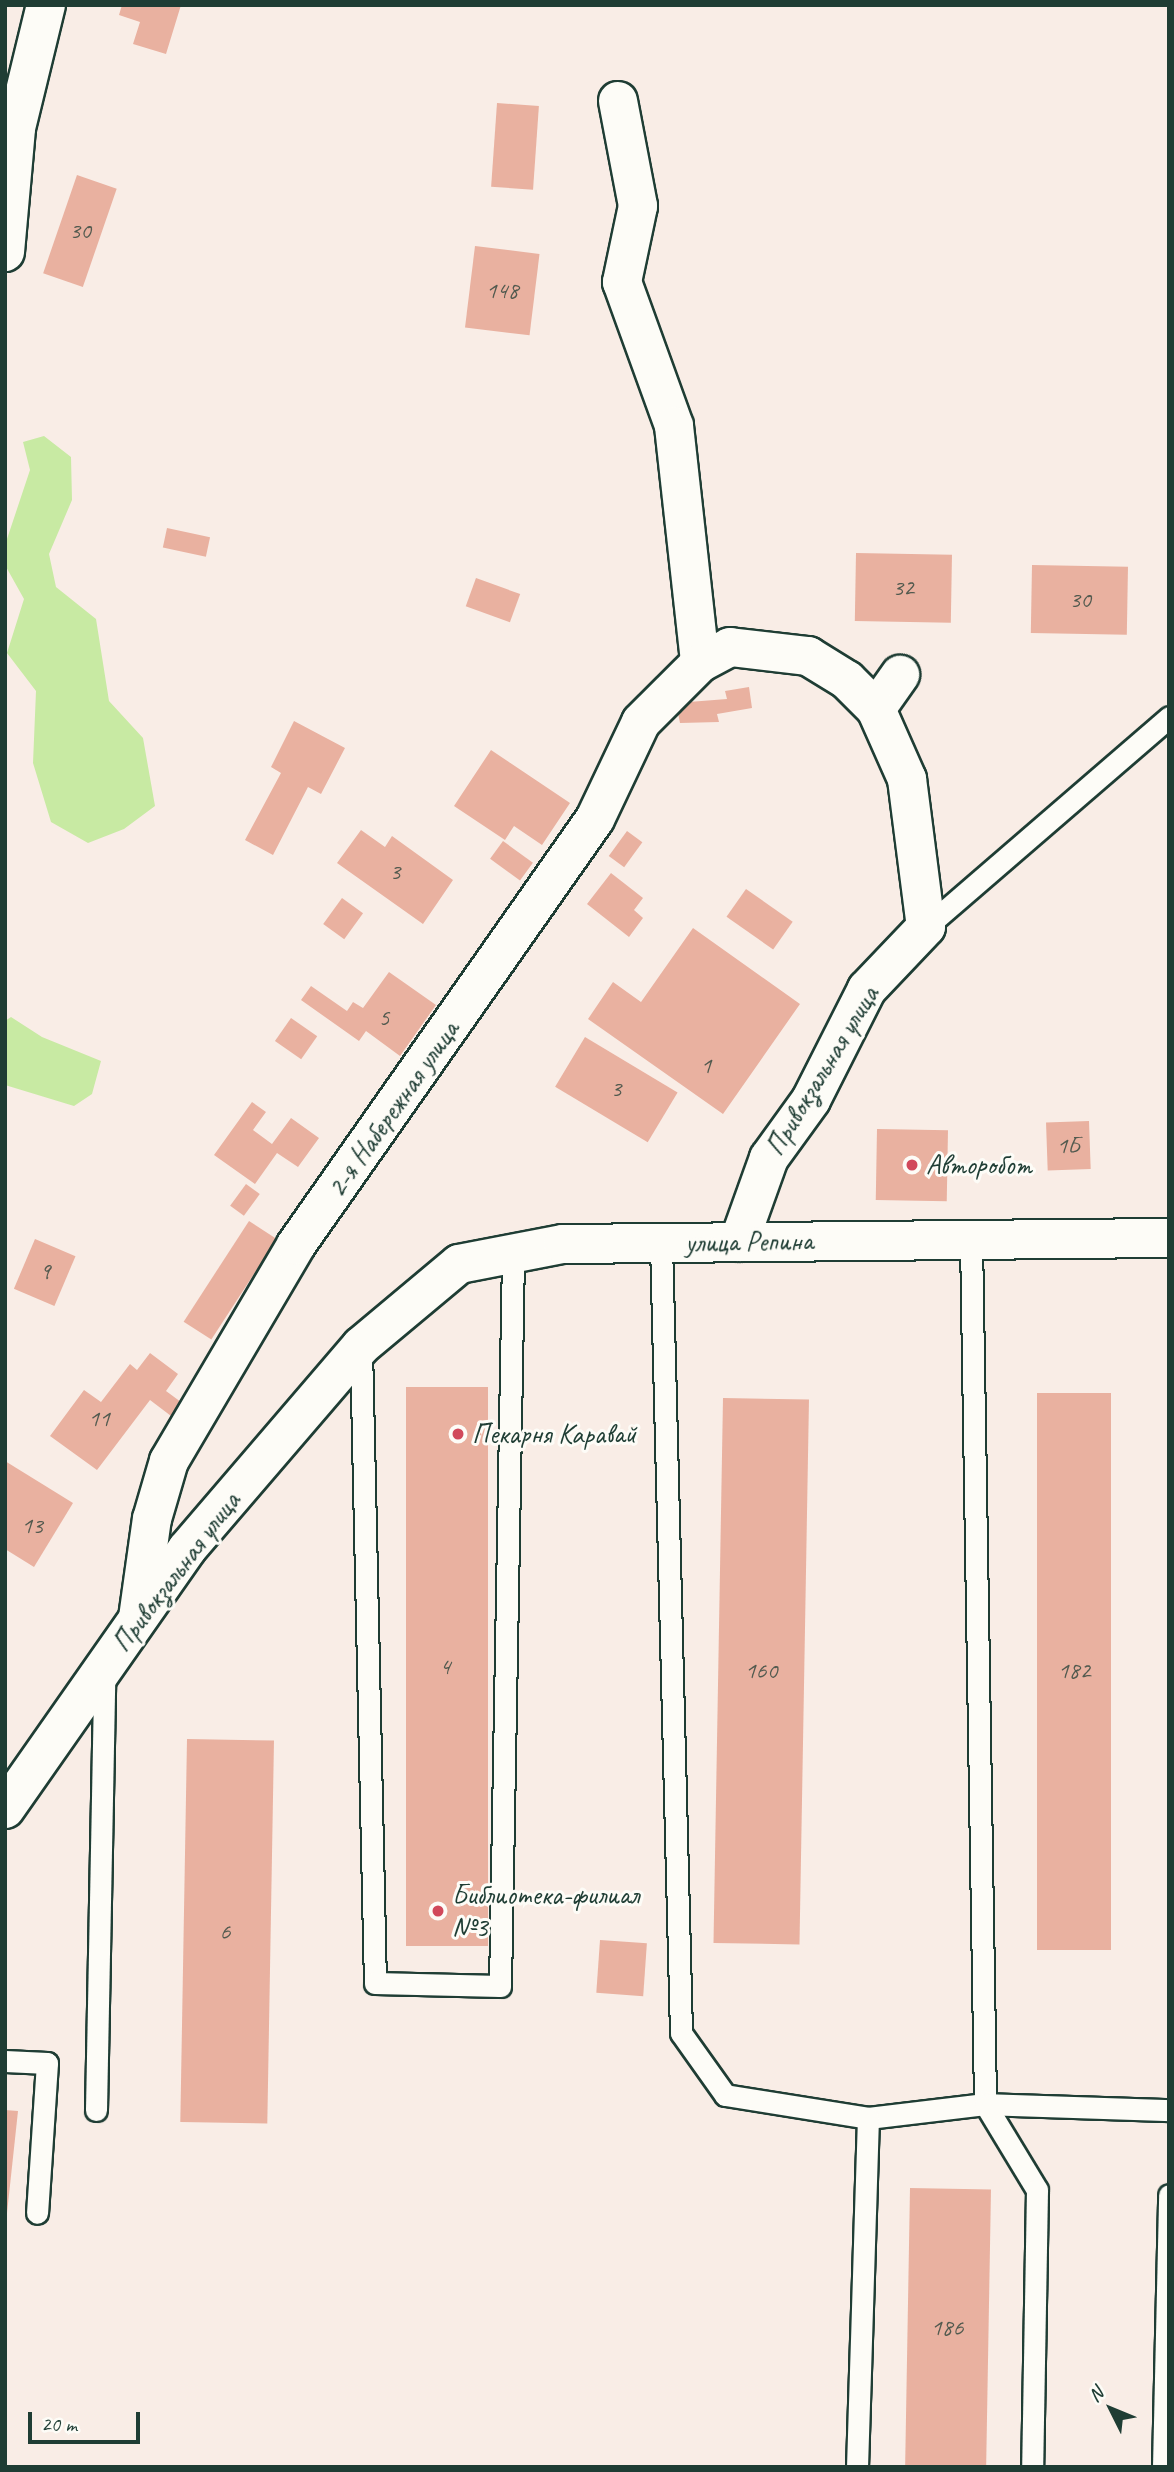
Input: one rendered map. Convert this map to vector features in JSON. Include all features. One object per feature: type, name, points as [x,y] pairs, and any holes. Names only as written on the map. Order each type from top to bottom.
[{"type":"street","points":[[5,252],[16,128],[46,5]]},
{"type":"street","points":[[618,101],[638,206],[622,282],[674,426],[715,655],[808,656],[846,680],[876,709],[907,779],[926,927]]},
{"type":"street","name":"2-я Набережная улица","points":[[138,1618],[152,1519],[170,1461],[296,1245],[595,819],[641,722],[715,655]]},
{"type":"street","points":[[876,709],[900,675]]},
{"type":"street","name":"Привокзальная улица","points":[[739,1242],[769,1158],[811,1100],[867,989],[926,927]]},
{"type":"street","name":"улица Репина","points":[[361,1346],[459,1264],[563,1244],[1169,1238]]},
{"type":"street","name":"Привокзальная улица","points":[[5,1810],[187,1549],[361,1346]]},
{"type":"lane","points":[[926,927],[1169,718]]},
{"type":"lane","points":[[971,1239],[985,2104],[1037,2190],[1032,2467]]},
{"type":"lane","points":[[661,1243],[681,2033],[725,2095],[868,2118],[985,2104],[1169,2110]]},
{"type":"lane","points":[[361,1346],[375,1983],[500,1986],[513,1254]]},
{"type":"lane","points":[[96,2110],[104,1667]]},
{"type":"lane","points":[[5,2060],[47,2063],[37,2213]]},
{"type":"lane","points":[[857,2467],[868,2118]]},
{"type":"lane","points":[[1163,2467],[1169,2195]]},
{"type":"green space","points":[[44,436],[71,457],[72,500],[49,554],[56,587],[96,619],[109,701],[143,738],[155,806],[124,829],[88,843],[51,822],[33,763],[36,691],[7,653],[24,599],[5,565],[5,545],[30,470],[23,442]]},
{"type":"green space","points":[[11,1017],[42,1037],[101,1061],[92,1094],[74,1106],[5,1085],[5,1021]]},
{"type":"building","points":[[122,5],[181,5],[166,54],[133,44],[140,22],[119,15]]},
{"type":"building","points":[[497,103],[539,106],[533,190],[491,187]]},
{"type":"building","points":[[77,175],[117,189],[83,287],[43,273]]},
{"type":"building","points":[[475,246],[540,254],[530,335],[465,327]]},
{"type":"building","points":[[167,528],[210,537],[206,557],[163,548]]},
{"type":"building","points":[[856,553],[952,555],[951,623],[855,621]]},
{"type":"building","points":[[1032,565],[1128,567],[1127,635],[1031,633]]},
{"type":"building","points":[[476,578],[520,594],[510,622],[466,606]]},
{"type":"building","points":[[749,687],[752,708],[717,714],[719,722],[680,723],[676,703],[727,699],[725,691]]},
{"type":"building","points":[[294,721],[345,748],[321,794],[308,787],[273,855],[245,840],[281,773],[271,767]]},
{"type":"building","points":[[491,750],[570,803],[542,845],[514,826],[505,840],[454,806]]},
{"type":"building","points":[[361,830],[385,847],[392,836],[453,880],[423,924],[337,863]]},
{"type":"building","points":[[627,831],[642,842],[624,867],[609,856]]},
{"type":"building","points":[[503,841],[533,863],[520,881],[490,859]]},
{"type":"building","points":[[611,873],[643,898],[634,910],[643,918],[629,937],[587,904]]},
{"type":"building","points":[[746,889],[793,922],[773,950],[726,917]]},
{"type":"building","points":[[342,898],[363,913],[344,939],[323,924]]},
{"type":"building","points":[[693,928],[800,1004],[723,1114],[588,1019],[613,982],[641,1002]]},
{"type":"building","points":[[389,972],[436,1005],[400,1056],[366,1031],[359,1041],[301,1000],[311,986],[347,1011],[353,1002],[363,1008]]},
{"type":"building","points":[[291,1018],[317,1036],[301,1059],[275,1041]]},
{"type":"building","points":[[585,1037],[678,1093],[648,1142],[555,1087]]},
{"type":"building","points":[[252,1102],[266,1112],[253,1130],[272,1144],[291,1118],[319,1138],[298,1167],[277,1153],[255,1184],[214,1155]]},
{"type":"building","points":[[1089,1121],[1091,1169],[1048,1170],[1046,1123]]},
{"type":"building","name":"Авторобот","points":[[877,1129],[948,1130],[947,1201],[876,1200]]},
{"type":"building","points":[[246,1184],[260,1194],[244,1216],[230,1206]]},
{"type":"building","points":[[249,1221],[277,1239],[211,1340],[184,1322]]},
{"type":"building","points":[[35,1239],[76,1256],[54,1306],[14,1289]]},
{"type":"building","points":[[150,1353],[178,1374],[166,1391],[185,1405],[175,1419],[150,1400],[97,1470],[50,1436],[84,1390],[101,1402],[130,1364],[137,1370]]},
{"type":"building","points":[[406,1387],[488,1387],[488,1946],[406,1946]]},
{"type":"building","points":[[1037,1393],[1111,1393],[1111,1950],[1037,1950]]},
{"type":"building","points":[[723,1398],[809,1400],[799,1944],[713,1943]]},
{"type":"building","points":[[5,1461],[73,1503],[34,1567],[5,1549]]},
{"type":"building","points":[[187,1739],[274,1741],[267,2123],[180,2122]]},
{"type":"building","points":[[600,1940],[647,1943],[643,1996],[596,1993]]},
{"type":"building","points":[[5,2110],[18,2111],[7,2213],[5,2213]]},
{"type":"building","points":[[910,2188],[991,2189],[986,2467],[905,2467]]},
{"type":"place","name":"Авторобот","points":[[912,1165]]},
{"type":"place","name":"Пекарня Каравай","points":[[458,1434]]},
{"type":"place","name":"Библиотека-филиал №3","points":[[438,1911]]}]
